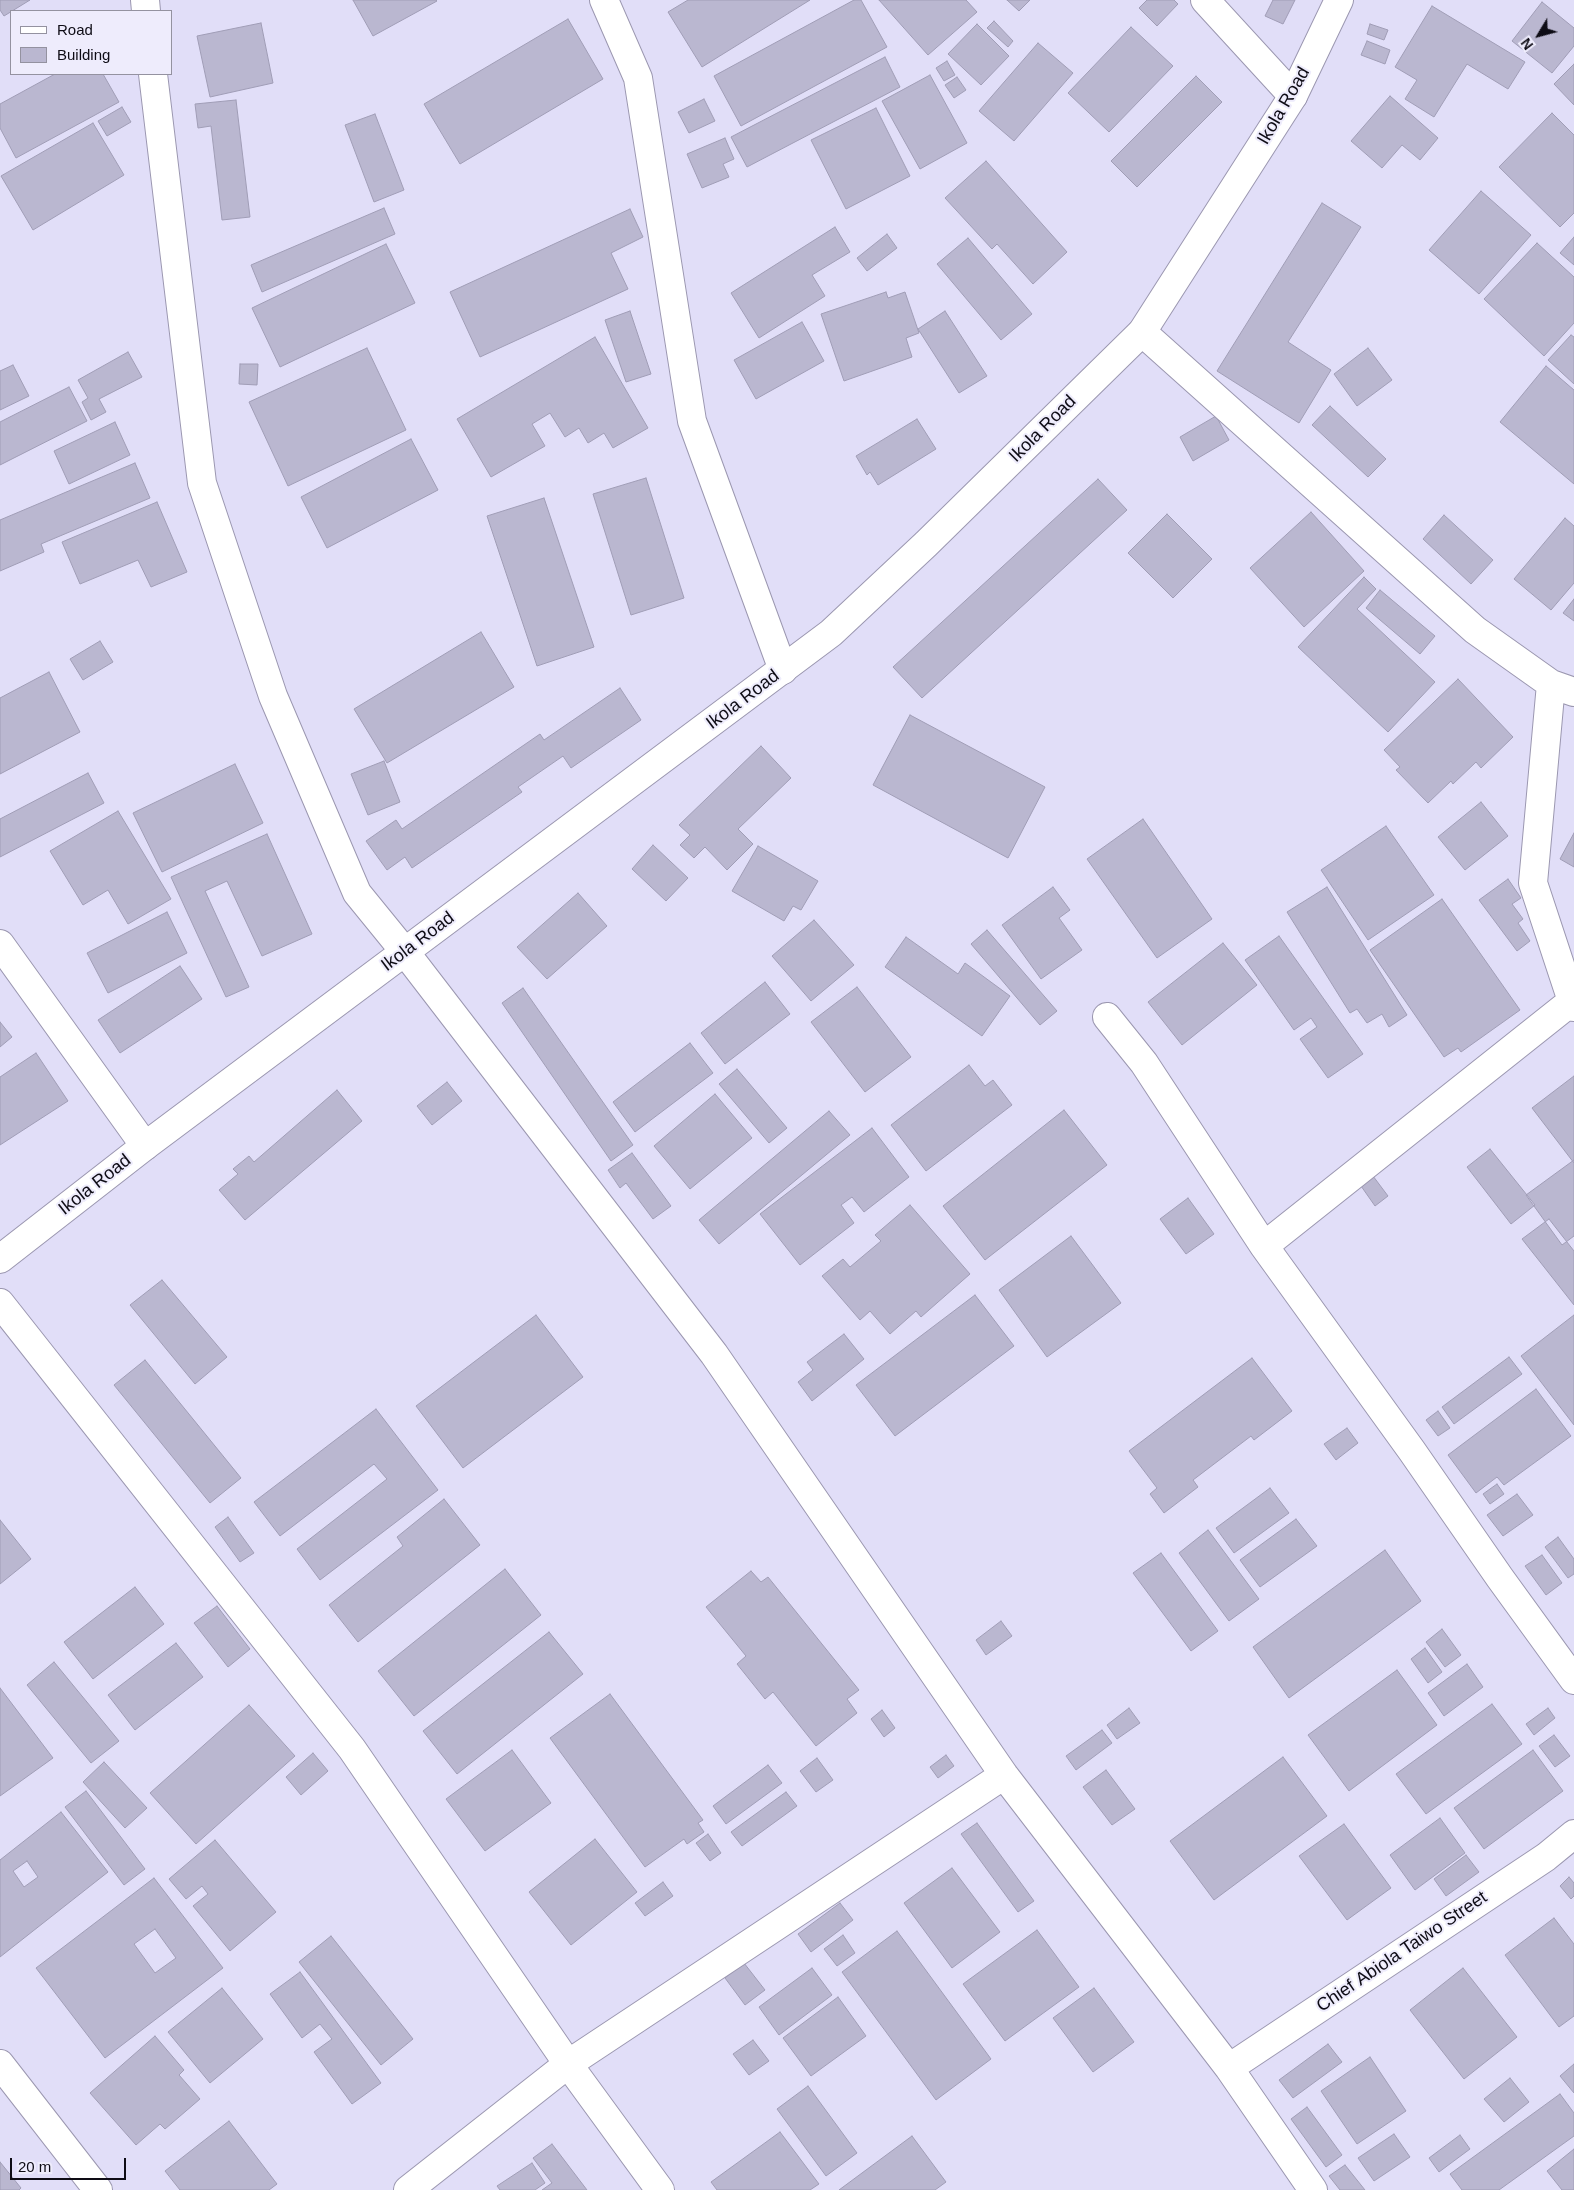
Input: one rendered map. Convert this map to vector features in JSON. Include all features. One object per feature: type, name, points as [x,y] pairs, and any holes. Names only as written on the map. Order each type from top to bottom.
[{"type":"street","points":[[604,0],[638,78],[692,421],[783,670]]},
{"type":"street","points":[[1205,0],[1293,96]]},
{"type":"street","name":"Ikola Road","points":[[0,1259],[145,1146],[831,634],[1142,332],[1293,96],[1339,0]]},
{"type":"street","points":[[154,75],[202,483],[273,696],[357,894],[405,952],[714,1354],[1004,1775],[1229,2068],[1313,2190]]},
{"type":"street","points":[[1142,332],[1468,624],[1562,688],[1533,883],[1572,1005],[1264,1246]]},
{"type":"street","points":[[0,944],[145,1146]]},
{"type":"street","points":[[1107,1017],[1144,1063],[1264,1246],[1574,1680]]},
{"type":"street","points":[[0,1302],[352,1749],[568,2064],[660,2190]]},
{"type":"street","points":[[408,2190],[568,2064],[1004,1775]]},
{"type":"street","name":"Chief Abiola Taiwo Street","points":[[1229,2068],[1546,1857],[1574,1834]]},
{"type":"street","points":[[0,2064],[98,2190]]},
{"type":"building","points":[[0,0],[30,0],[14,10],[10,10],[10,12],[4,16],[0,10]]},
{"type":"building","points":[[353,0],[436,0],[437,1],[373,36]]},
{"type":"building","points":[[688,0],[810,0],[702,67],[668,12]]},
{"type":"building","points":[[854,0],[861,0],[887,47],[741,126],[714,76]]},
{"type":"building","points":[[879,0],[966,0],[977,12],[928,55]]},
{"type":"building","points":[[1007,0],[1030,0],[1019,11]]},
{"type":"building","points":[[1147,0],[1174,0],[1178,4],[1157,26],[1139,8]]},
{"type":"building","points":[[1273,0],[1295,0],[1283,24],[1265,16]]},
{"type":"building","points":[[1542,2],[1574,28],[1574,46],[1552,73],[1512,41]]},
{"type":"building","points":[[1432,6],[1525,62],[1508,89],[1467,64],[1434,117],[1405,99],[1417,80],[1395,67]]},
{"type":"building","points":[[568,19],[603,79],[460,164],[424,104]]},
{"type":"building","points":[[994,21],[1013,41],[1008,47],[987,28]]},
{"type":"building","points":[[261,23],[273,83],[210,97],[197,36]]},
{"type":"building","points":[[977,24],[1009,56],[981,85],[948,54]]},
{"type":"building","points":[[1370,24],[1388,30],[1384,40],[1367,34]]},
{"type":"building","points":[[1131,27],[1173,66],[1109,132],[1068,93]]},
{"type":"building","points":[[1367,41],[1390,50],[1385,64],[1361,55]]},
{"type":"building","points":[[1038,43],[1073,73],[1014,141],[979,111]]},
{"type":"building","points":[[885,57],[900,87],[747,167],[731,137]]},
{"type":"building","points":[[947,61],[955,75],[944,81],[936,68]]},
{"type":"building","points":[[1574,64],[1574,105],[1554,84]]},
{"type":"building","points":[[53,75],[104,75],[119,102],[16,158],[0,128],[0,104]]},
{"type":"building","points":[[930,75],[967,143],[920,169],[882,101]]},
{"type":"building","points":[[1196,76],[1222,102],[1137,187],[1111,161]]},
{"type":"building","points":[[957,77],[966,90],[954,98],[945,85]]},
{"type":"building","points":[[1390,96],[1438,138],[1420,160],[1402,145],[1382,168],[1351,141]]},
{"type":"building","points":[[704,99],[715,121],[689,133],[678,112]]},
{"type":"building","points":[[236,100],[250,217],[222,220],[211,126],[198,128],[195,104]]},
{"type":"building","points":[[122,107],[131,122],[107,136],[98,121]]},
{"type":"building","points":[[876,108],[910,176],[846,209],[811,140]]},
{"type":"building","points":[[1552,113],[1574,135],[1574,213],[1560,227],[1499,167]]},
{"type":"building","points":[[375,114],[404,190],[374,202],[345,125]]},
{"type":"building","points":[[93,123],[124,175],[33,230],[1,176]]},
{"type":"building","points":[[725,138],[734,159],[723,164],[729,177],[702,188],[687,154]]},
{"type":"building","points":[[986,161],[1067,252],[1033,284],[997,244],[992,249],[945,198]]},
{"type":"building","points":[[1481,191],[1531,235],[1479,294],[1429,250]]},
{"type":"building","points":[[1322,203],[1361,227],[1288,342],[1331,370],[1299,423],[1217,371]]},
{"type":"building","points":[[384,208],[395,234],[262,292],[251,265]]},
{"type":"building","points":[[630,209],[643,237],[611,253],[628,289],[480,357],[450,292]]},
{"type":"building","points":[[835,227],[850,252],[812,275],[825,296],[759,338],[731,293]]},
{"type":"building","points":[[887,234],[897,248],[867,271],[857,258]]},
{"type":"building","points":[[1574,237],[1574,265],[1560,253]]},
{"type":"building","points":[[968,238],[1032,314],[1001,340],[937,264]]},
{"type":"building","points":[[1537,243],[1574,277],[1574,323],[1544,356],[1484,299]]},
{"type":"building","points":[[386,244],[415,303],[280,367],[252,308]]},
{"type":"building","points":[[886,292],[888,298],[905,292],[919,333],[906,338],[912,357],[844,381],[821,314]]},
{"type":"building","points":[[630,311],[651,374],[626,382],[605,320]]},
{"type":"building","points":[[945,311],[987,376],[959,393],[918,329]]},
{"type":"building","points":[[802,322],[824,361],[756,399],[734,360]]},
{"type":"building","points":[[1571,335],[1574,337],[1574,384],[1548,360]]},
{"type":"building","points":[[595,337],[648,428],[613,448],[604,433],[588,443],[579,428],[565,437],[550,413],[532,424],[545,446],[491,477],[457,419]]},
{"type":"building","points":[[367,348],[406,430],[288,486],[249,402]]},
{"type":"building","points":[[1368,348],[1392,380],[1357,406],[1334,374]]},
{"type":"building","points":[[128,352],[142,377],[99,399],[106,412],[91,420],[82,402],[88,398],[78,380]]},
{"type":"building","points":[[240,364],[258,364],[257,385],[239,384]]},
{"type":"building","points":[[13,365],[29,396],[0,410],[0,371]]},
{"type":"building","points":[[1546,366],[1574,390],[1574,484],[1500,422]]},
{"type":"building","points":[[69,387],[87,421],[0,465],[0,422]]},
{"type":"building","points":[[1330,406],[1386,459],[1368,477],[1312,425]]},
{"type":"building","points":[[1216,416],[1229,440],[1193,461],[1180,437]]},
{"type":"building","points":[[917,419],[936,449],[878,485],[870,472],[867,475],[856,456]]},
{"type":"building","points":[[115,422],[130,455],[69,484],[54,451]]},
{"type":"building","points":[[411,439],[438,490],[327,548],[301,497]]},
{"type":"building","points":[[135,463],[150,498],[41,544],[44,552],[0,571],[0,520]]},
{"type":"building","points":[[646,478],[684,598],[631,615],[593,494]]},
{"type":"building","points":[[1098,479],[1127,510],[922,698],[893,667]]},
{"type":"building","points":[[544,498],[594,647],[537,666],[487,516]]},
{"type":"building","points":[[157,502],[187,572],[151,587],[138,560],[80,584],[62,542]]},
{"type":"building","points":[[1311,512],[1364,571],[1304,627],[1250,568]]},
{"type":"building","points":[[1167,514],[1212,559],[1173,598],[1128,553]]},
{"type":"building","points":[[1444,515],[1493,560],[1471,584],[1423,539]]},
{"type":"building","points":[[1565,518],[1574,526],[1574,583],[1551,610],[1514,579]]},
{"type":"building","points":[[1364,577],[1376,589],[1357,609],[1435,682],[1388,732],[1298,647]]},
{"type":"building","points":[[1380,590],[1435,636],[1420,654],[1366,608]]},
{"type":"building","points":[[1574,599],[1574,621],[1563,613]]},
{"type":"building","points":[[481,632],[514,687],[387,763],[354,709]]},
{"type":"building","points":[[100,641],[113,662],[83,680],[70,659]]},
{"type":"building","points":[[49,672],[80,732],[0,774],[0,698]]},
{"type":"building","points":[[1458,679],[1513,737],[1481,768],[1476,762],[1453,784],[1451,781],[1428,803],[1396,770],[1400,767],[1384,750]]},
{"type":"building","points":[[620,688],[641,720],[571,768],[563,756],[518,787],[522,792],[412,868],[405,857],[387,870],[366,841],[396,820],[402,829],[540,734],[544,740]]},
{"type":"building","points":[[910,715],[1045,787],[1008,858],[873,785]]},
{"type":"building","points":[[761,746],[791,778],[738,829],[753,844],[727,870],[705,847],[694,858],[680,845],[690,835],[679,825]]},
{"type":"building","points":[[384,761],[400,802],[368,815],[351,774]]},
{"type":"building","points":[[235,764],[263,823],[162,872],[133,813]]},
{"type":"building","points":[[88,773],[104,803],[0,857],[0,819]]},
{"type":"building","points":[[1481,802],[1508,836],[1465,870],[1438,837]]},
{"type":"building","points":[[118,811],[171,899],[128,924],[108,890],[83,905],[50,851]]},
{"type":"building","points":[[1143,819],[1212,919],[1157,958],[1087,859]]},
{"type":"building","points":[[1386,826],[1434,895],[1368,940],[1321,870]]},
{"type":"building","points":[[1574,833],[1574,867],[1560,859]]},
{"type":"building","points":[[267,834],[312,934],[262,956],[227,881],[205,891],[249,987],[226,997],[171,877]]},
{"type":"building","points":[[653,845],[688,878],[666,901],[632,869]]},
{"type":"building","points":[[758,846],[818,881],[801,910],[793,906],[784,921],[732,891]]},
{"type":"building","points":[[1508,879],[1521,898],[1512,904],[1523,919],[1518,923],[1530,941],[1517,951],[1479,900]]},
{"type":"building","points":[[1053,887],[1070,910],[1059,918],[1082,950],[1041,979],[1002,925]]},
{"type":"building","points":[[1327,887],[1407,1015],[1389,1027],[1382,1014],[1367,1023],[1357,1009],[1350,1013],[1287,912]]},
{"type":"building","points":[[578,893],[607,926],[547,979],[517,947]]},
{"type":"building","points":[[1442,899],[1520,1010],[1461,1052],[1458,1048],[1444,1057],[1370,950]]},
{"type":"building","points":[[167,912],[187,953],[108,993],[87,953]]},
{"type":"building","points":[[814,920],[854,965],[811,1001],[772,956]]},
{"type":"building","points":[[987,930],[1057,1011],[1040,1025],[971,944]]},
{"type":"building","points":[[1279,936],[1363,1054],[1328,1078],[1300,1039],[1317,1027],[1311,1018],[1294,1030],[1245,960]]},
{"type":"building","points":[[906,937],[958,974],[965,963],[1010,996],[982,1036],[885,967]]},
{"type":"building","points":[[1223,943],[1257,985],[1182,1045],[1148,1002]]},
{"type":"building","points":[[180,966],[202,999],[120,1053],[98,1020]]},
{"type":"building","points":[[765,982],[790,1014],[725,1064],[701,1033]]},
{"type":"building","points":[[857,987],[911,1057],[865,1092],[811,1022]]},
{"type":"building","points":[[523,988],[633,1145],[611,1161],[502,1003]]},
{"type":"building","points":[[0,1022],[12,1037],[0,1047]]},
{"type":"building","points":[[690,1043],[713,1073],[635,1132],[613,1102]]},
{"type":"building","points":[[36,1053],[68,1101],[0,1145],[0,1077]]},
{"type":"building","points":[[969,1065],[985,1086],[993,1080],[1012,1105],[926,1171],[891,1125]]},
{"type":"building","points":[[737,1069],[787,1128],[769,1143],[719,1084]]},
{"type":"building","points":[[1574,1076],[1574,1163],[1532,1108]]},
{"type":"building","points":[[447,1082],[462,1101],[432,1125],[417,1106]]},
{"type":"building","points":[[337,1090],[362,1121],[245,1220],[219,1190],[238,1174],[233,1169],[249,1156],[254,1162]]},
{"type":"building","points":[[715,1094],[752,1138],[690,1189],[654,1146]]},
{"type":"building","points":[[1064,1110],[1107,1165],[985,1260],[943,1206]]},
{"type":"building","points":[[829,1111],[850,1135],[719,1244],[699,1220]]},
{"type":"building","points":[[872,1128],[909,1177],[864,1212],[852,1197],[841,1205],[854,1223],[800,1265],[760,1214]]},
{"type":"building","points":[[1490,1149],[1535,1205],[1511,1224],[1467,1167]]},
{"type":"building","points":[[632,1153],[671,1206],[653,1219],[626,1183],[620,1188],[608,1170]]},
{"type":"building","points":[[1574,1160],[1574,1236],[1562,1245],[1526,1195]]},
{"type":"building","points":[[1373,1176],[1388,1196],[1375,1206],[1361,1186]]},
{"type":"building","points":[[1188,1198],[1214,1234],[1186,1254],[1160,1219]]},
{"type":"building","points":[[910,1205],[970,1274],[921,1317],[916,1311],[890,1334],[870,1311],[860,1320],[822,1276],[843,1259],[850,1267],[881,1241],[875,1235]]},
{"type":"building","points":[[1549,1219],[1574,1251],[1574,1305],[1522,1239]]},
{"type":"building","points":[[1071,1236],[1121,1303],[1047,1357],[999,1290]]},
{"type":"building","points":[[162,1280],[227,1357],[195,1384],[130,1305]]},
{"type":"building","points":[[975,1295],[1014,1346],[895,1436],[856,1385]]},
{"type":"building","points":[[536,1315],[583,1377],[463,1468],[416,1406]]},
{"type":"building","points":[[1574,1315],[1574,1425],[1521,1356]]},
{"type":"building","points":[[844,1334],[864,1359],[812,1401],[798,1382],[813,1370],[807,1362]]},
{"type":"building","points":[[1509,1357],[1522,1374],[1454,1424],[1442,1407]]},
{"type":"building","points":[[1252,1358],[1292,1411],[1254,1440],[1251,1436],[1193,1480],[1198,1487],[1164,1513],[1150,1494],[1157,1488],[1129,1451]]},
{"type":"building","points":[[145,1360],[241,1478],[210,1503],[114,1385]]},
{"type":"building","points":[[1536,1389],[1571,1436],[1504,1485],[1497,1477],[1476,1493],[1448,1455]]},
{"type":"building","points":[[376,1409],[438,1490],[320,1580],[297,1549],[387,1479],[374,1464],[280,1536],[254,1502]]},
{"type":"building","points":[[1438,1411],[1450,1428],[1438,1436],[1426,1420]]},
{"type":"building","points":[[1347,1428],[1358,1443],[1336,1460],[1324,1444]]},
{"type":"building","points":[[1497,1484],[1504,1494],[1490,1504],[1483,1494]]},
{"type":"building","points":[[1270,1488],[1289,1513],[1234,1553],[1216,1528]]},
{"type":"building","points":[[1517,1494],[1533,1515],[1503,1536],[1487,1515]]},
{"type":"building","points":[[444,1499],[480,1545],[358,1642],[329,1605],[403,1546],[397,1537]]},
{"type":"building","points":[[228,1517],[254,1553],[240,1562],[215,1527]]},
{"type":"building","points":[[1296,1519],[1317,1546],[1260,1587],[1240,1560]]},
{"type":"building","points":[[0,1520],[31,1559],[0,1584]]},
{"type":"building","points":[[1208,1530],[1259,1599],[1229,1621],[1179,1553]]},
{"type":"building","points":[[1558,1537],[1574,1559],[1574,1574],[1568,1578],[1545,1547]]},
{"type":"building","points":[[1385,1550],[1421,1601],[1289,1698],[1253,1647]]},
{"type":"building","points":[[1161,1553],[1218,1631],[1191,1651],[1133,1573]]},
{"type":"building","points":[[1542,1555],[1562,1583],[1546,1595],[1525,1566]]},
{"type":"building","points":[[505,1569],[541,1615],[414,1716],[378,1671]]},
{"type":"building","points":[[751,1571],[761,1582],[768,1577],[859,1690],[847,1699],[857,1713],[816,1746],[773,1692],[765,1699],[737,1664],[746,1656],[706,1607]]},
{"type":"building","points":[[135,1587],[164,1624],[93,1679],[64,1642]]},
{"type":"building","points":[[217,1606],[250,1649],[228,1667],[194,1623]]},
{"type":"building","points":[[1001,1621],[1012,1636],[986,1655],[976,1640]]},
{"type":"building","points":[[1442,1629],[1461,1655],[1445,1667],[1426,1642]]},
{"type":"building","points":[[549,1632],[583,1674],[457,1774],[423,1731]]},
{"type":"building","points":[[176,1643],[203,1677],[135,1730],[108,1695]]},
{"type":"building","points":[[1425,1648],[1442,1672],[1428,1683],[1411,1659]]},
{"type":"building","points":[[54,1662],[119,1741],[91,1763],[27,1685]]},
{"type":"building","points":[[1467,1664],[1483,1687],[1444,1716],[1428,1693]]},
{"type":"building","points":[[1397,1670],[1437,1725],[1349,1791],[1308,1735]]},
{"type":"building","points":[[0,1688],[53,1758],[0,1796]]},
{"type":"building","points":[[610,1694],[703,1820],[698,1823],[704,1832],[687,1844],[684,1839],[645,1867],[550,1738]]},
{"type":"building","points":[[1492,1704],[1522,1744],[1426,1814],[1396,1774]]},
{"type":"building","points":[[249,1705],[295,1756],[196,1844],[150,1793]]},
{"type":"building","points":[[1129,1708],[1140,1723],[1117,1739],[1107,1725]]},
{"type":"building","points":[[1548,1708],[1555,1718],[1534,1735],[1526,1724]]},
{"type":"building","points":[[882,1710],[895,1728],[884,1737],[871,1719]]},
{"type":"building","points":[[1102,1730],[1112,1743],[1076,1770],[1066,1756]]},
{"type":"building","points":[[1554,1735],[1570,1756],[1555,1767],[1539,1746]]},
{"type":"building","points":[[512,1750],[551,1803],[485,1851],[446,1799]]},
{"type":"building","points":[[1533,1750],[1563,1791],[1484,1849],[1454,1808]]},
{"type":"building","points":[[313,1753],[328,1771],[301,1795],[286,1777]]},
{"type":"building","points":[[946,1755],[954,1766],[938,1778],[930,1767]]},
{"type":"building","points":[[1283,1757],[1327,1816],[1214,1900],[1170,1841]]},
{"type":"building","points":[[817,1758],[833,1780],[816,1792],[800,1771]]},
{"type":"building","points":[[104,1762],[147,1808],[125,1828],[83,1782]]},
{"type":"building","points":[[768,1765],[782,1783],[726,1824],[713,1806]]},
{"type":"building","points":[[1106,1770],[1135,1809],[1112,1825],[1083,1787]]},
{"type":"building","points":[[86,1791],[145,1869],[124,1885],[65,1807]]},
{"type":"building","points":[[786,1792],[797,1806],[742,1846],[731,1832]]},
{"type":"building","points":[[61,1812],[108,1872],[0,1957],[0,1860]],"holes":[[[27,1861],[38,1877],[24,1887],[13,1871]]]},
{"type":"building","points":[[1440,1818],[1465,1853],[1415,1890],[1390,1855]]},
{"type":"building","points":[[977,1823],[1034,1901],[1018,1912],[961,1834]]},
{"type":"building","points":[[1344,1824],[1391,1888],[1347,1920],[1299,1856]]},
{"type":"building","points":[[708,1834],[721,1853],[710,1861],[696,1843]]},
{"type":"building","points":[[595,1839],[637,1892],[571,1945],[529,1892]]},
{"type":"building","points":[[215,1840],[276,1912],[230,1951],[193,1906],[208,1894],[202,1886],[186,1899],[169,1879]]},
{"type":"building","points":[[1466,1855],[1479,1872],[1446,1896],[1434,1879]]},
{"type":"building","points":[[952,1868],[1000,1932],[952,1968],[904,1903]]},
{"type":"building","points":[[1569,1877],[1574,1883],[1574,1896],[1571,1899],[1560,1886]]},
{"type":"building","points":[[154,1878],[223,1968],[105,2058],[36,1968]],"holes":[[[155,1929],[176,1958],[155,1973],[134,1944]]]},
{"type":"building","points":[[663,1882],[673,1896],[645,1916],[635,1903]]},
{"type":"building","points":[[840,1903],[853,1920],[811,1952],[798,1934]]},
{"type":"building","points":[[1554,1918],[1574,1944],[1574,2016],[1559,2027],[1505,1955]]},
{"type":"building","points":[[1037,1930],[1079,1987],[1005,2041],[963,1984]]},
{"type":"building","points":[[897,1931],[991,2059],[936,2100],[842,1972]]},
{"type":"building","points":[[843,1935],[855,1953],[837,1966],[824,1949]]},
{"type":"building","points":[[331,1936],[413,2039],[381,2065],[299,1962]]},
{"type":"building","points":[[744,1963],[765,1990],[745,2005],[725,1978]]},
{"type":"building","points":[[812,1968],[832,1995],[779,2035],[759,2007]]},
{"type":"building","points":[[1463,1968],[1517,2037],[1464,2079],[1410,2010]]},
{"type":"building","points":[[300,1972],[381,2083],[352,2104],[314,2052],[332,2039],[320,2024],[302,2038],[270,1994]]},
{"type":"building","points":[[222,1988],[263,2039],[210,2083],[168,2032]]},
{"type":"building","points":[[1094,1988],[1134,2042],[1093,2072],[1053,2018]]},
{"type":"building","points":[[838,1997],[866,2036],[811,2076],[783,2038]]},
{"type":"building","points":[[155,2036],[184,2070],[179,2075],[200,2099],[165,2129],[160,2124],[136,2145],[90,2093]]},
{"type":"building","points":[[753,2040],[769,2061],[749,2075],[733,2054]]},
{"type":"building","points":[[1328,2044],[1342,2062],[1293,2098],[1279,2080]]},
{"type":"building","points":[[1370,2057],[1406,2111],[1357,2144],[1321,2091]]},
{"type":"building","points":[[1574,2064],[1574,2093],[1560,2076]]},
{"type":"building","points":[[1510,2078],[1529,2102],[1504,2122],[1484,2099]]},
{"type":"building","points":[[808,2086],[857,2153],[826,2176],[777,2109]]},
{"type":"building","points":[[1560,2094],[1574,2113],[1574,2136],[1499,2190],[1462,2190],[1450,2174]]},
{"type":"building","points":[[1307,2107],[1342,2155],[1326,2167],[1291,2119]]},
{"type":"building","points":[[229,2121],[277,2184],[269,2190],[180,2190],[165,2171]]},
{"type":"building","points":[[780,2132],[819,2184],[810,2190],[717,2190],[711,2182]]},
{"type":"building","points":[[1394,2134],[1410,2157],[1374,2181],[1358,2158]]},
{"type":"building","points":[[1460,2135],[1470,2149],[1439,2172],[1429,2158]]},
{"type":"building","points":[[912,2136],[946,2182],[935,2190],[839,2190]]},
{"type":"building","points":[[552,2144],[587,2190],[542,2190],[552,2183],[533,2158]]},
{"type":"building","points":[[1574,2149],[1574,2190],[1562,2190],[1547,2171]]},
{"type":"building","points":[[0,2162],[21,2188],[19,2190],[0,2190]]},
{"type":"building","points":[[532,2163],[545,2183],[535,2190],[500,2190],[497,2186]]},
{"type":"building","points":[[1345,2165],[1365,2190],[1340,2190],[1329,2176]]}]
